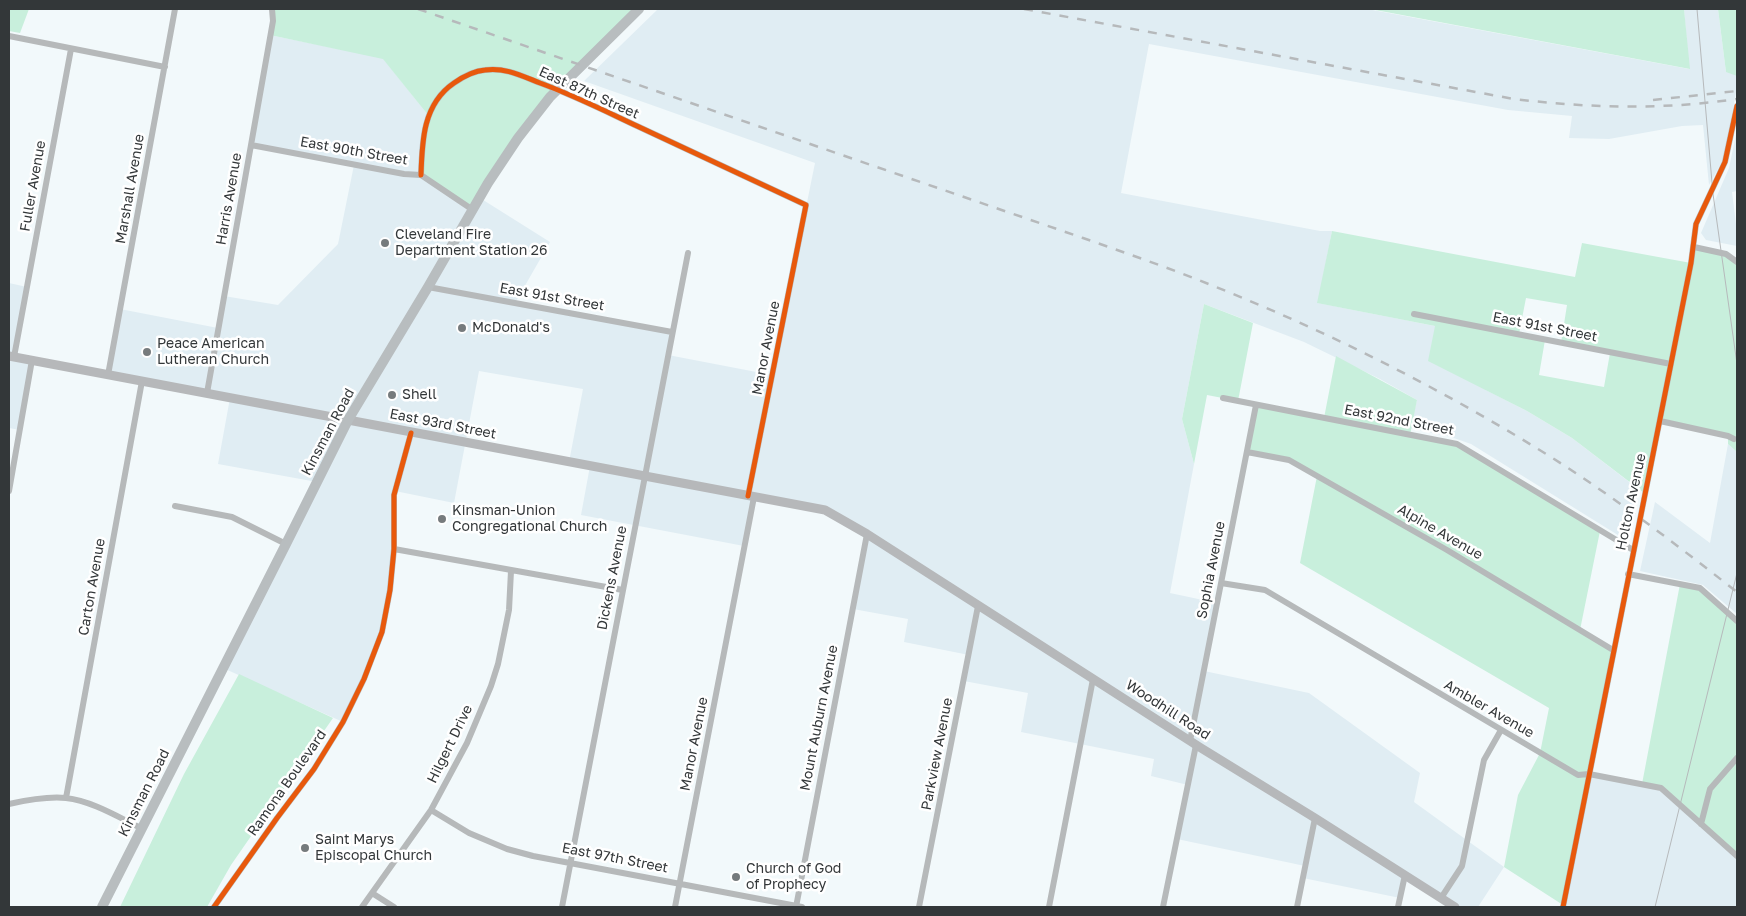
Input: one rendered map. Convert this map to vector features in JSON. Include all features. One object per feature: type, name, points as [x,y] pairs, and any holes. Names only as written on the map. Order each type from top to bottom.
[{"type":"main road","name":"Kinsman Road","points":[[102,907],[348,420],[488,183],[518,138],[550,97],[639,9]]},
{"type":"main road","name":"East 93rd Street","points":[[11,356],[825,510],[867,534]]},
{"type":"main road","name":"Woodhill Road","points":[[867,534],[1193,743],[1455,907]]},
{"type":"street","name":"Marshall Avenue","points":[[108,375],[175,9]]},
{"type":"street","name":"Harris Avenue","points":[[207,393],[273,21],[272,9]]},
{"type":"street","points":[[9,36],[165,67]]},
{"type":"street","name":"Fuller Avenue","points":[[11,356],[71,49]]},
{"type":"street","name":"East 87th Street","points":[[421,175],[425,129],[428,115],[436,100],[447,88],[472,72],[486,69],[501,69],[564,92],[806,205]]},
{"type":"street","name":"Holton Avenue","points":[[1562,907],[1660,421],[1694,247],[1696,224],[1727,157],[1737,106]]},
{"type":"street","name":"East 90th Street","points":[[251,145],[404,174],[421,175],[473,210]]},
{"type":"street","name":"Manor Avenue","points":[[675,907],[806,205]]},
{"type":"street","points":[[1694,247],[1726,254],[1737,262]]},
{"type":"street","name":"Dickens Avenue","points":[[562,907],[688,253]]},
{"type":"street","name":"East 91st Street","points":[[428,287],[672,332]]},
{"type":"street","name":"East 91st Street","points":[[1414,314],[1671,364]]},
{"type":"street","points":[[9,491],[32,360]]},
{"type":"street","name":"Carton Avenue","points":[[66,798],[142,381]]},
{"type":"street","name":"East 92nd Street","points":[[1223,398],[1457,444],[1633,550]]},
{"type":"street","name":"Sophia Avenue","points":[[1163,907],[1221,583],[1256,405]]},
{"type":"street","points":[[1660,421],[1734,439]]},
{"type":"street","name":"Ramona Boulevard","points":[[214,907],[314,769],[361,685],[382,632],[390,590],[394,549],[394,495],[411,433]]},
{"type":"street","name":"Alpine Avenue","points":[[1247,452],[1289,460],[1447,550],[1614,650]]},
{"type":"street","points":[[175,506],[232,517],[286,544]]},
{"type":"street","name":"Mount Auburn Avenue","points":[[798,907],[867,534]]},
{"type":"street","points":[[394,549],[623,590]]},
{"type":"street","name":"Hilgert Drive","points":[[362,907],[431,810],[466,743],[491,686],[504,640],[509,610],[511,571]]},
{"type":"street","points":[[1628,574],[1700,588],[1737,621]]},
{"type":"street","name":"Ambler Avenue","points":[[1221,583],[1265,590],[1578,775],[1590,774],[1661,788],[1737,856]]},
{"type":"street","name":"Parkview Avenue","points":[[920,907],[978,606]]},
{"type":"street","points":[[1050,907],[1093,679]]},
{"type":"street","points":[[1441,898],[1462,866],[1484,760],[1502,730]]},
{"type":"street","points":[[1701,824],[1710,789],[1737,758]]},
{"type":"street","points":[[9,804],[41,798],[66,798],[99,808],[141,828]]},
{"type":"street","name":"East 97th Street","points":[[431,810],[469,833],[507,849],[534,856],[798,907]]},
{"type":"street","points":[[1297,907],[1315,818]]},
{"type":"street","points":[[1398,907],[1405,875]]},
{"type":"street","points":[[372,893],[394,907]]},
{"type":"shaded area","points":[[658,9],[1367,9],[1689,69],[1684,9],[1718,9],[1726,72],[1737,72],[1737,87],[1724,158],[1709,185],[1703,125],[1682,126],[1609,139],[1569,138],[1572,116],[1508,110],[1149,44],[1121,193],[1320,231],[1332,231],[1318,303],[1435,326],[1486,390],[1527,411],[1572,438],[1637,488],[1626,540],[1471,444],[1451,437],[1410,428],[1417,400],[1380,379],[1304,342],[1204,304],[1182,419],[1194,464],[1170,593],[1217,603],[1204,671],[1309,693],[1420,773],[1414,802],[1504,867],[1478,907],[1455,907],[1406,876],[1400,898],[1303,878],[1305,866],[1177,839],[1188,785],[1151,776],[1154,759],[1021,732],[1028,693],[964,681],[969,655],[904,642],[908,619],[853,609],[867,534],[825,510],[754,497],[744,546],[581,515],[590,466],[569,462],[583,389],[479,371],[454,503],[395,491],[394,549],[382,632],[343,722],[223,668],[317,482],[218,464],[230,398],[108,375],[120,309],[218,328],[224,296],[278,305],[338,244],[354,165],[251,145],[270,35],[383,58],[428,115],[480,198],[550,242],[515,303],[672,332],[668,355],[772,375],[815,163],[584,81]]},
{"type":"shaded area","points":[[1737,130],[1737,191],[1732,192],[1737,246],[1706,240],[1701,233],[1729,168]]},
{"type":"shaded area","points":[[9,283],[27,287],[14,357],[32,360],[20,430],[9,428]]},
{"type":"shaded area","points":[[1728,444],[1737,452],[1737,614],[1703,585],[1640,571],[1655,502],[1710,543]]},
{"type":"shaded area","points":[[1589,774],[1661,788],[1735,854],[1737,851],[1737,907],[1562,907]]},
{"type":"green space","points":[[9,9],[29,9],[20,33],[9,31]]},
{"type":"green space","points":[[272,9],[639,9],[550,97],[473,210],[421,175],[428,115],[383,59],[270,35]]},
{"type":"green space","points":[[1370,9],[1684,9],[1690,69]]},
{"type":"green space","points":[[1718,9],[1737,9],[1737,76],[1726,72]]},
{"type":"green space","points":[[1332,231],[1575,277],[1582,243],[1691,263],[1694,247],[1726,254],[1737,263],[1737,452],[1728,444],[1728,436],[1660,421],[1644,493],[1572,438],[1527,411],[1428,361],[1435,326],[1317,303]],"holes":[[[1526,298],[1567,305],[1561,343],[1610,353],[1604,387],[1539,375],[1545,340],[1519,334]]]},
{"type":"green space","points":[[1204,304],[1253,323],[1238,401],[1207,395],[1194,464],[1182,419]]},
{"type":"green space","points":[[1336,356],[1417,400],[1410,435],[1457,444],[1600,531],[1580,630],[1613,650],[1563,905],[1504,867],[1518,795],[1540,753],[1549,708],[1300,563],[1317,476],[1289,460],[1247,452],[1256,405],[1324,418]]},
{"type":"green space","points":[[1680,584],[1700,588],[1737,621],[1737,851],[1735,854],[1661,788],[1642,784]]},
{"type":"green space","points":[[239,674],[333,718],[231,865],[207,907],[120,907],[184,774]]},
{"type":"tram line","points":[[1697,9],[1713,194],[1737,364]]},
{"type":"tram line","points":[[1655,907],[1737,573]]},
{"type":"railway","points":[[418,9],[1131,255],[1253,302],[1378,360],[1499,425],[1564,465],[1615,500],[1737,592]]},
{"type":"railway","points":[[1024,9],[1514,99],[1626,107],[1709,103],[1737,99]]},
{"type":"railway","points":[[1653,100],[1737,91]]},
{"type":"cycle path","points":[[421,175],[422,149],[426,124],[436,101],[454,83],[465,76],[492,69],[520,75],[577,98],[806,205],[748,496]]},
{"type":"cycle path","points":[[1563,907],[1691,263],[1696,224],[1725,162],[1737,106]]},
{"type":"cycle path","points":[[214,907],[314,769],[343,722],[364,679],[382,632],[390,590],[394,549],[394,495],[411,433]]},
{"type":"place","name":"Cleveland Fire Department Station 26","points":[[385,243]]},
{"type":"place","name":"McDonald's","points":[[462,328]]},
{"type":"place","name":"Peace American Lutheran Church","points":[[147,352]]},
{"type":"place","name":"Shell","points":[[392,395]]},
{"type":"place","name":"Kinsman-Union Congregational Church","points":[[442,519]]},
{"type":"place","name":"Saint Marys Episcopal Church","points":[[305,848]]},
{"type":"place","name":"Church of God of Prophecy","points":[[736,877]]}]
